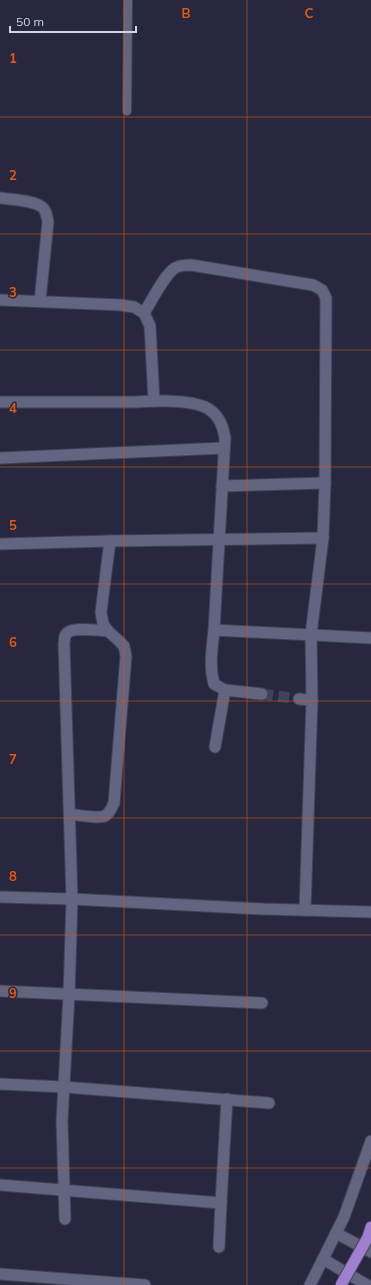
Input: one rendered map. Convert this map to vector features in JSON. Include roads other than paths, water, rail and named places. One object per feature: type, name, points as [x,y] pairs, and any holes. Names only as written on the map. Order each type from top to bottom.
[{"type":"highway","points":[[342,1285],[369,1232]]},
{"type":"street","points":[[0,198],[35,203],[43,207],[47,214],[48,222],[40,301]]},
{"type":"street","points":[[144,313],[168,276],[175,268],[182,265],[191,265],[313,285],[322,290],[326,298],[325,483],[323,538],[311,634],[312,700],[305,910]]},
{"type":"street","points":[[0,300],[121,305],[134,307],[144,313],[150,326],[154,402]]},
{"type":"street","points":[[0,402],[194,403],[215,413],[223,425],[224,448],[214,630],[210,661],[211,672],[214,684],[225,690],[262,694]]},
{"type":"street","points":[[0,458],[224,448]]},
{"type":"street","points":[[222,486],[325,483]]},
{"type":"street","points":[[0,544],[323,538]]},
{"type":"street","points":[[70,814],[105,816],[110,811],[114,803],[126,656],[124,646],[108,631],[103,624],[101,612],[110,541]]},
{"type":"street","points":[[65,1219],[62,1121],[69,995],[72,899],[65,636],[70,630],[77,629],[108,631]]},
{"type":"street","points":[[214,630],[371,638]]},
{"type":"street","points":[[215,747],[225,690]]},
{"type":"street","points":[[299,699],[312,700]]},
{"type":"street","points":[[0,897],[72,899],[263,909],[371,912]]},
{"type":"street","points":[[0,991],[262,1003]]},
{"type":"street","points":[[0,1084],[64,1087],[269,1102]]},
{"type":"street","points":[[219,1247],[227,1100]]},
{"type":"street","points":[[310,1285],[344,1218],[371,1141]]},
{"type":"street","points":[[0,1185],[221,1203]]},
{"type":"street","points":[[336,1233],[371,1252]]},
{"type":"street","points":[[323,1259],[367,1285]]},
{"type":"street","points":[[0,1274],[66,1282],[145,1285]]},
{"type":"lane","points":[[126,111],[128,0]]},
{"type":"tunnel","points":[[262,694],[299,699]]}]
